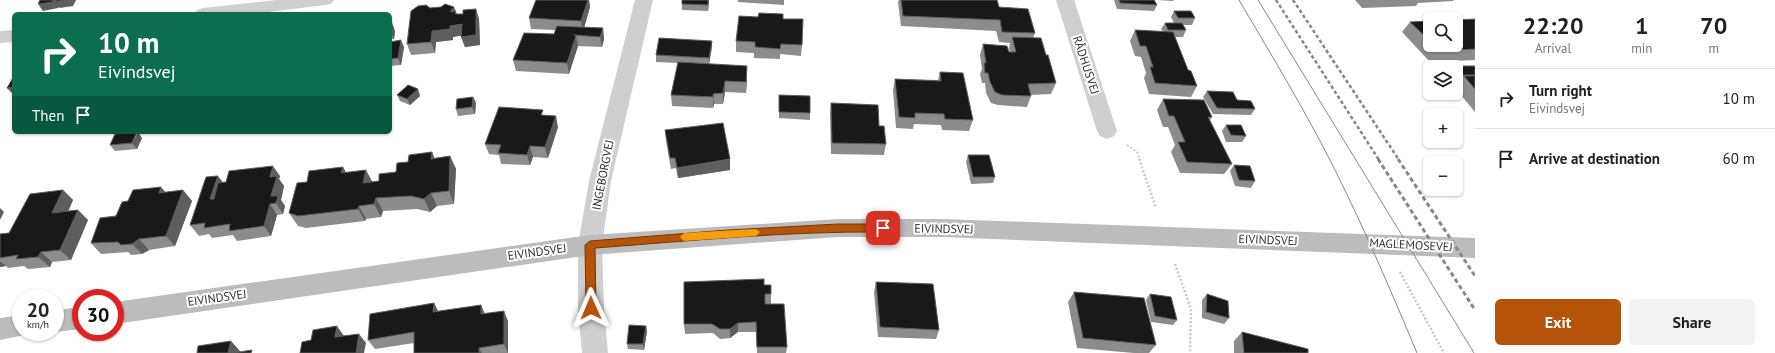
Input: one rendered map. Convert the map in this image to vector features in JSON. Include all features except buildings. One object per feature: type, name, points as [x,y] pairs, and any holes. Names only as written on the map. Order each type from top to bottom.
[{"type":"street","points":[[220,12],[325,0]]},
{"type":"street","name":"INGEBORGVEJ","points":[[595,353],[591,308],[590,245],[600,180],[644,0]]},
{"type":"street","name":"RÅDHUSVEJ","points":[[1065,0],[1107,131]]},
{"type":"street","points":[[0,37],[12,36]]},
{"type":"street","name":"EIVINDSVEJ","points":[[124,312],[590,245],[728,234],[838,228],[943,228],[1166,237],[1347,242]]},
{"type":"street","name":"MAGLEMOSEVEJ","points":[[1347,242],[1475,248]]},
{"type":"street","points":[[0,329],[12,327]]},
{"type":"path","points":[[1136,152],[1191,309],[1190,353]]},
{"type":"path","points":[[1418,304],[1444,353]]},
{"type":"tram line","points":[[1239,0],[1301,105],[1324,148],[1388,284],[1417,353]]},
{"type":"tram line","points":[[1258,0],[1474,353]]},
{"type":"railway","points":[[1276,0],[1379,160]]},
{"type":"railway","points":[[1293,0],[1399,160]]},
{"type":"railway","points":[[1378,159],[1475,310]]},
{"type":"railway","points":[[1398,159],[1475,276]]},
{"type":"slow traffic","points":[[684,237],[756,232]]},
{"type":"route","points":[[591,308],[590,245],[728,234],[838,228],[883,228]]}]
